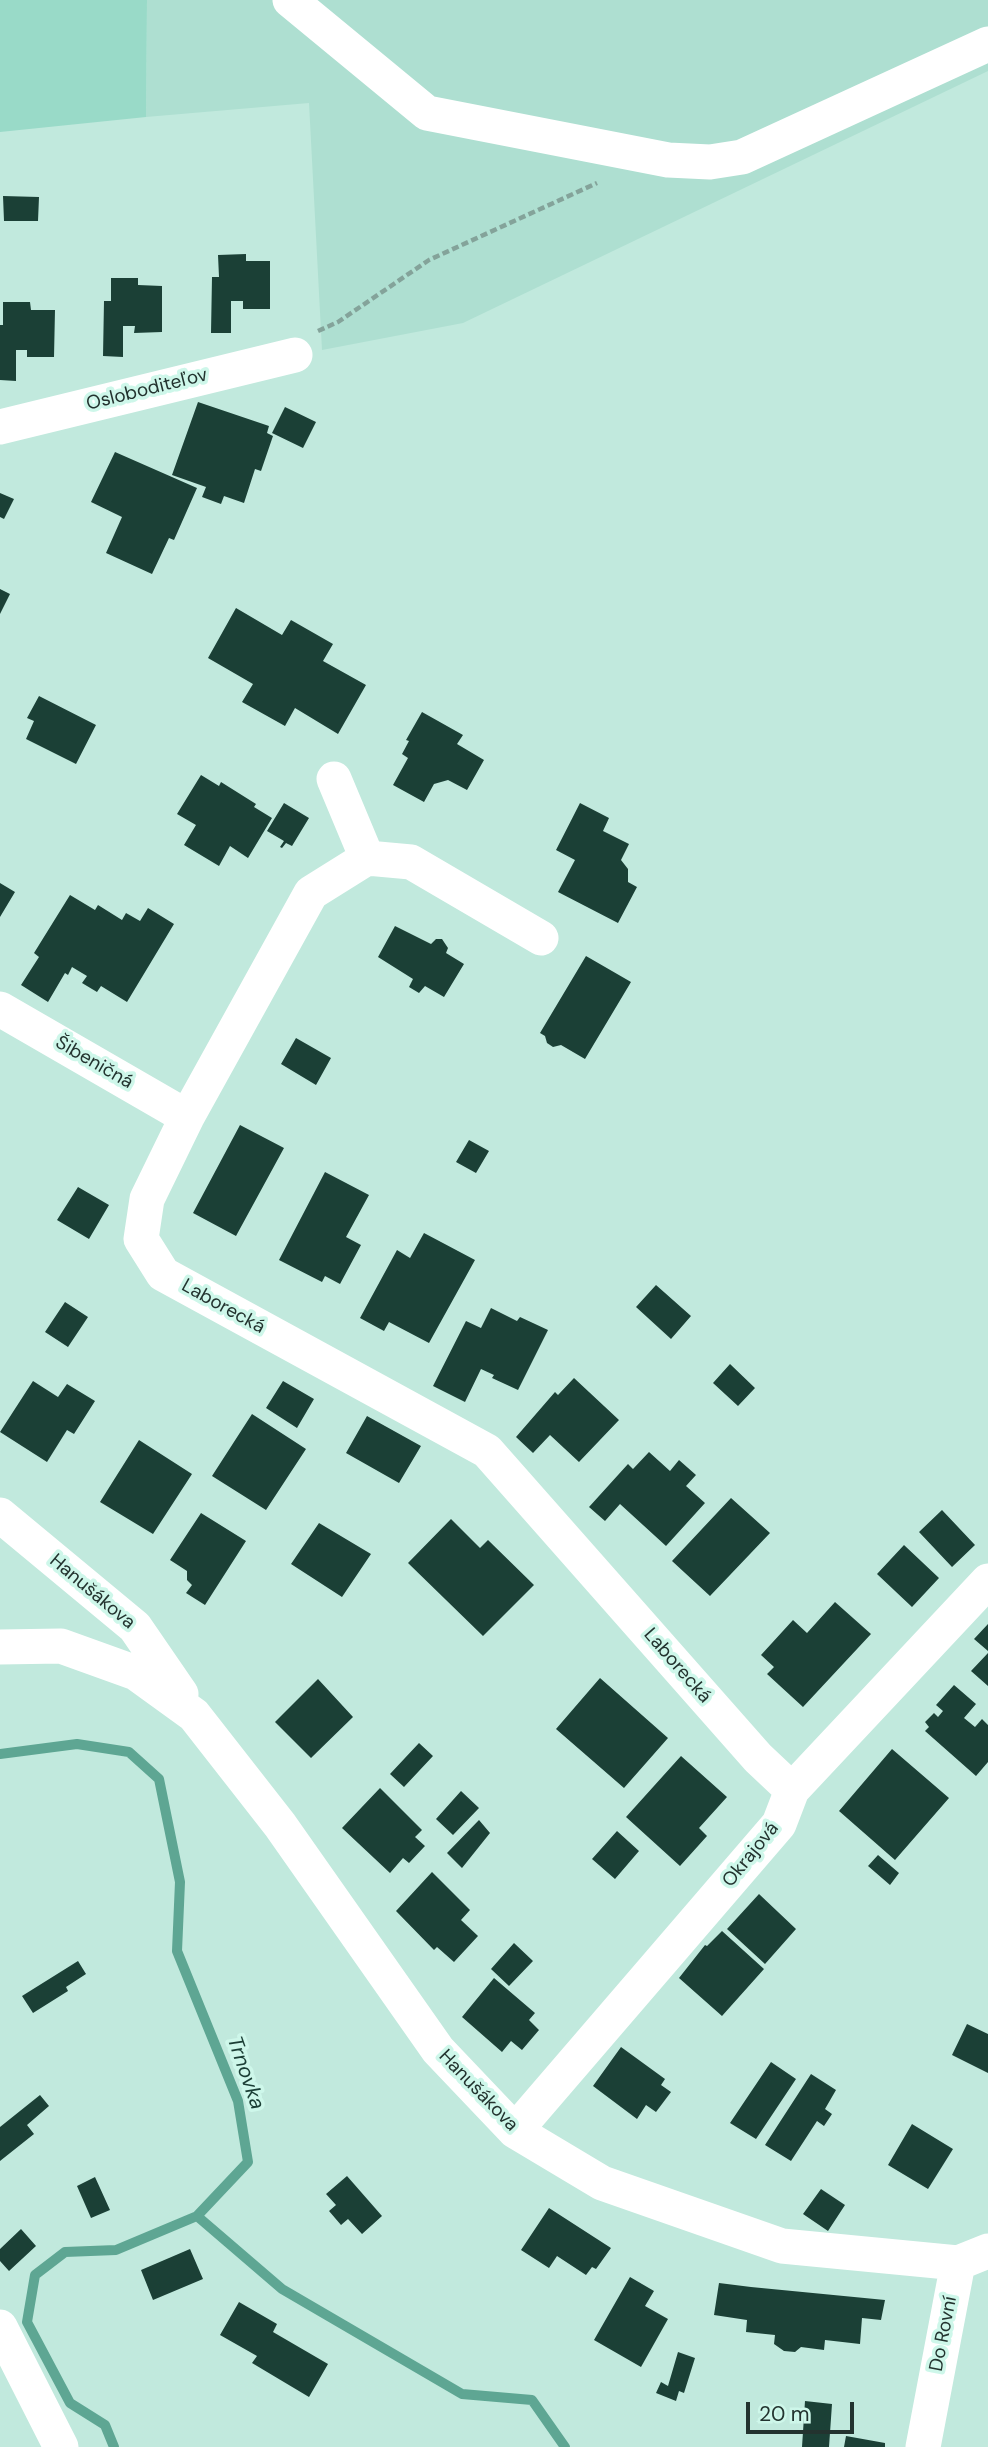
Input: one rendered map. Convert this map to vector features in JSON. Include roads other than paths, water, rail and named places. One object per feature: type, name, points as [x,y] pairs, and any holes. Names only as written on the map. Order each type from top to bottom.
[{"type":"street","points":[[290,0],[427,113],[668,160],[710,162],[742,157],[988,44]]},
{"type":"street","name":"Osloboditeľov","points":[[0,427],[295,355]]},
{"type":"street","points":[[334,779],[367,858],[411,862],[541,938]]},
{"type":"street","name":"Laborecká","points":[[367,858],[311,893],[187,1117],[146,1199],[141,1239],[163,1274],[487,1451],[758,1758],[792,1790]]},
{"type":"street","name":"Šibeničná","points":[[0,1009],[187,1117]]},
{"type":"street","name":"Hanušákova","points":[[0,1515],[135,1627],[194,1715],[281,1825],[438,2050],[515,2132],[602,2183],[782,2246],[973,2257]]},
{"type":"street","name":"Okrajová","points":[[515,2132],[779,1824],[792,1790],[988,1581]]},
{"type":"street","name":"Hanušákova","points":[[0,1647],[61,1646],[136,1673],[194,1715]]},
{"type":"street","name":"Do Rovní","points":[[923,2447],[973,2257]]},
{"type":"street","points":[[0,2327],[61,2447]]},
{"type":"waterway","name":"Trnovka","points":[[0,1754],[77,1744],[129,1752],[159,1779],[180,1882],[177,1951],[238,2101],[248,2162],[197,2216],[116,2250],[65,2252],[35,2275],[27,2322],[70,2403],[105,2425],[114,2447]]},
{"type":"waterway","name":"Trnovka","points":[[197,2216],[282,2289],[462,2394],[532,2400],[565,2447]]}]
